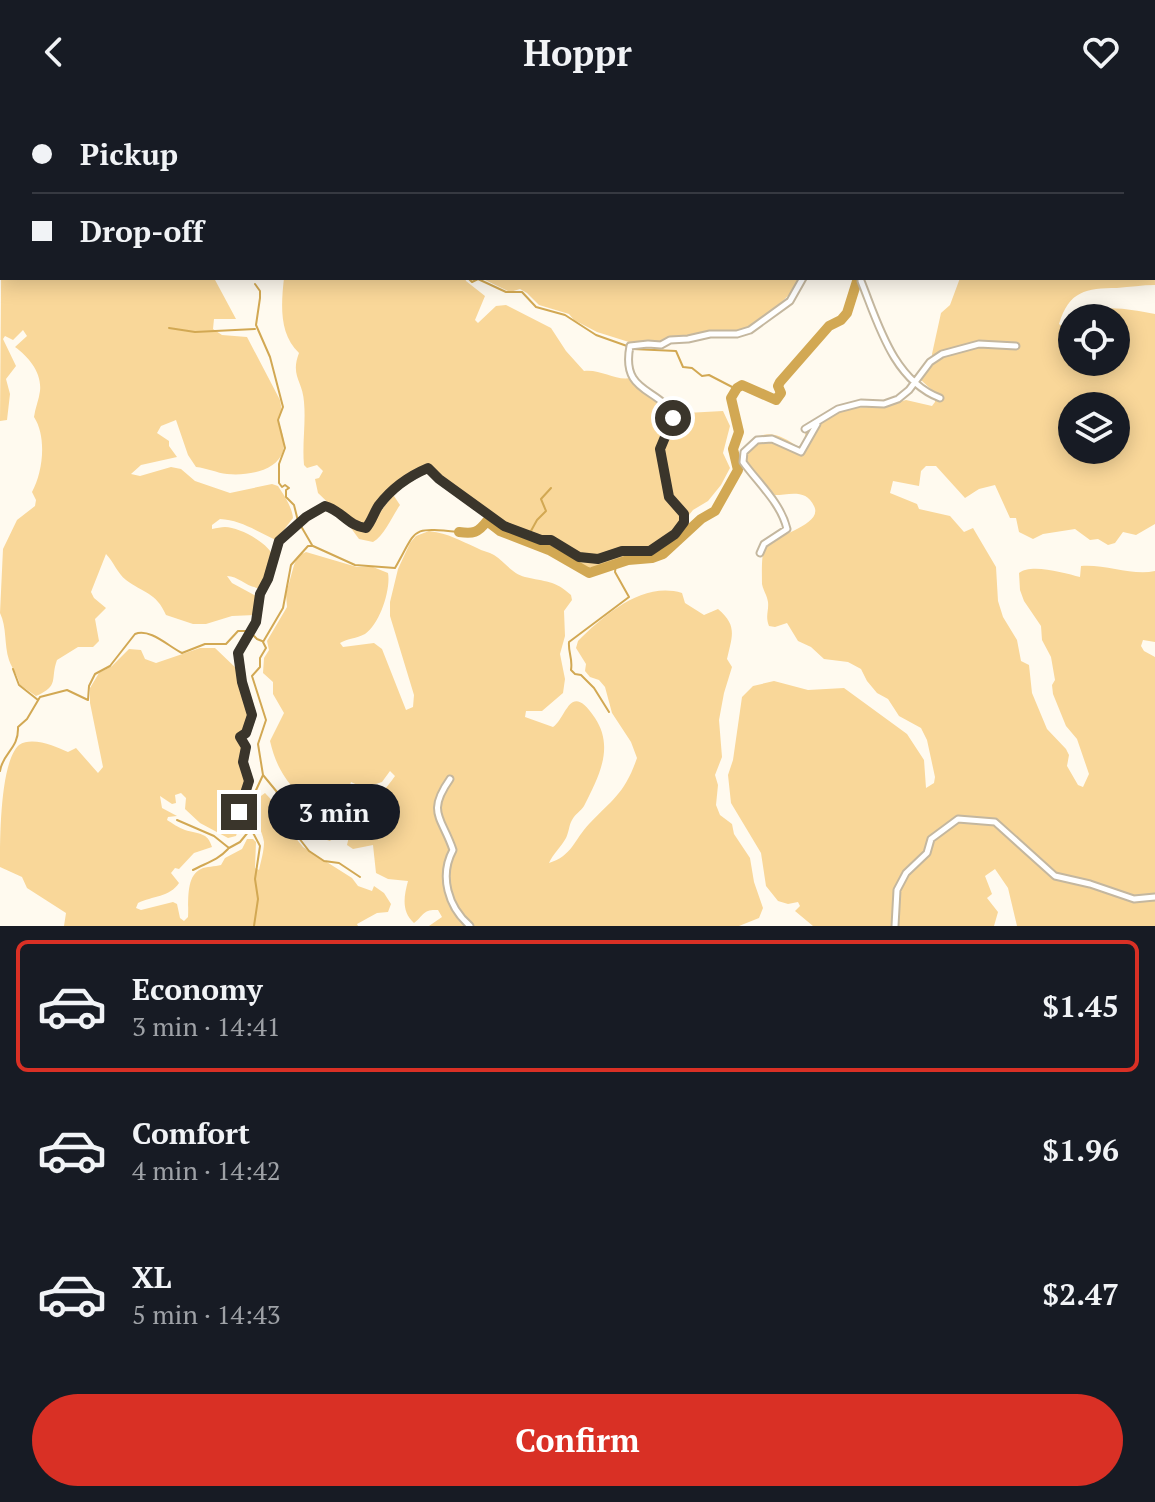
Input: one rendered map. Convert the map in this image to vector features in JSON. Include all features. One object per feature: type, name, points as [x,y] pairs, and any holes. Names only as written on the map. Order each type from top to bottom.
[{"type":"street","points":[[239,812],[249,781],[243,762],[246,747],[240,737],[246,733],[252,715],[242,682],[238,653],[256,622],[260,594],[268,579],[279,541],[306,517],[325,506],[334,509],[354,526],[366,528],[391,492],[406,479],[428,468],[504,526],[541,540],[551,540],[579,557],[598,559],[616,552],[643,552],[656,548],[675,534],[684,522],[684,514],[669,497],[660,449],[673,418],[669,410],[640,386],[630,373],[630,346],[661,345],[670,340],[750,330],[790,301],[802,280]]},
{"type":"street","points":[[861,281],[895,359],[914,383],[940,398]]},
{"type":"street","points":[[805,429],[844,407],[861,403],[884,404],[898,399],[930,362],[942,354],[979,344],[1016,346]]},
{"type":"street","points":[[760,553],[764,544],[787,529],[772,497],[743,462],[744,452],[757,440],[772,439],[801,452],[817,423]]},
{"type":"street","points":[[450,779],[436,802],[438,816],[453,850],[445,865],[445,874],[449,896],[459,915],[470,926]]},
{"type":"street","points":[[895,926],[897,890],[906,873],[927,853],[931,839],[958,819],[995,822],[1055,876],[1134,899],[1155,897]]},
{"type":"shaded area","points":[[1,280],[215,280],[236,319],[214,319],[213,329],[222,335],[247,337],[280,400],[282,411],[278,420],[284,447],[280,458],[267,468],[251,473],[223,473],[196,467],[188,455],[176,420],[161,426],[157,433],[169,441],[177,457],[141,465],[131,474],[140,476],[171,467],[181,469],[195,481],[230,493],[272,484],[278,486],[293,518],[276,540],[235,522],[220,519],[212,525],[212,529],[225,527],[244,532],[272,554],[260,588],[227,576],[232,583],[258,597],[255,615],[193,624],[166,615],[153,597],[123,577],[106,554],[91,592],[106,608],[95,619],[99,641],[93,647],[78,647],[57,660],[53,681],[44,692],[36,696],[20,685],[7,654],[0,613],[3,549],[17,520],[35,506],[32,492],[39,475],[42,454],[41,434],[34,417],[40,391],[39,378],[30,361],[15,347],[27,336],[23,330],[13,340],[5,336],[3,339],[16,366],[6,379],[10,394],[7,420],[0,421]]},
{"type":"shaded area","points":[[284,280],[466,280],[485,296],[475,320],[478,323],[496,306],[506,305],[551,328],[584,371],[631,378],[644,393],[656,393],[686,413],[723,411],[730,426],[723,453],[730,468],[708,501],[693,510],[668,541],[653,552],[621,558],[601,567],[581,567],[539,536],[508,526],[427,466],[407,476],[390,490],[400,505],[381,535],[373,542],[359,539],[342,516],[318,493],[315,479],[323,471],[317,465],[307,468],[304,465],[304,402],[296,373],[299,353],[288,337],[282,309]]},
{"type":"shaded area","points":[[485,280],[800,280],[790,294],[760,322],[738,332],[661,342],[632,343],[597,332],[569,314],[539,305],[520,289],[510,292]]},
{"type":"shaded area","points":[[959,280],[1155,280],[1155,285],[1096,289],[1080,294],[1068,304],[1058,304],[1058,376],[1130,376],[1130,310],[1155,314],[1155,524],[1136,535],[1123,532],[1115,543],[1108,545],[1098,539],[1090,540],[1075,529],[1043,534],[1033,539],[1019,532],[1016,518],[1010,518],[995,485],[979,489],[965,498],[936,466],[926,466],[921,471],[919,486],[893,481],[890,493],[917,504],[919,509],[950,516],[964,532],[973,528],[996,567],[998,601],[1003,617],[1017,640],[1021,661],[1029,665],[1032,693],[1047,729],[1066,749],[1069,755],[1067,766],[1078,785],[1083,787],[1089,774],[1077,739],[1066,726],[1053,694],[1055,680],[1051,657],[1042,640],[1041,626],[1024,601],[1019,573],[1040,569],[1080,577],[1081,566],[1155,571],[1155,642],[1143,640],[1141,646],[1155,657],[1155,926],[1017,926],[1008,888],[995,869],[985,876],[992,894],[987,898],[998,912],[994,926],[813,926],[795,911],[800,906],[798,902],[788,904],[778,901],[766,886],[761,853],[731,803],[728,775],[742,697],[753,686],[774,681],[808,690],[844,688],[907,734],[924,760],[926,788],[934,783],[927,740],[921,728],[899,716],[888,699],[877,693],[867,681],[861,669],[848,662],[824,659],[811,647],[798,641],[787,623],[769,626],[768,602],[762,584],[765,547],[812,519],[814,506],[802,495],[775,495],[758,479],[745,458],[754,441],[766,434],[779,436],[798,447],[806,440],[805,433],[835,413],[906,400],[932,406],[935,393],[921,380],[933,363],[932,354],[941,313],[950,305]]},
{"type":"shaded area","points":[[429,531],[492,554],[512,571],[555,584],[571,595],[572,600],[564,611],[565,636],[560,654],[565,679],[563,693],[542,711],[526,711],[525,717],[553,727],[570,704],[580,702],[587,707],[601,729],[604,752],[599,774],[583,808],[573,818],[566,838],[549,863],[568,852],[589,824],[618,795],[637,758],[631,742],[612,713],[605,687],[585,671],[586,664],[576,648],[578,641],[612,611],[653,592],[682,593],[685,603],[704,615],[718,609],[724,615],[732,632],[727,659],[732,667],[719,720],[722,757],[715,775],[718,785],[716,805],[720,815],[732,824],[734,834],[750,858],[763,908],[759,918],[739,926],[429,926],[442,917],[438,910],[433,910],[414,923],[405,908],[408,881],[388,879],[376,873],[373,845],[353,849],[347,845],[355,822],[395,776],[390,771],[382,782],[364,788],[351,782],[346,818],[340,831],[330,841],[310,829],[301,816],[297,792],[283,774],[272,749],[270,741],[284,713],[273,694],[273,682],[263,673],[264,658],[269,650],[267,641],[287,607],[286,594],[294,565],[298,556],[306,552],[388,573],[386,597],[380,615],[365,634],[340,643],[343,647],[374,643],[382,649],[406,710],[413,707],[414,695],[390,616],[390,602],[398,569],[410,543],[416,536]]},
{"type":"shaded area","points":[[200,648],[215,648],[238,670],[249,717],[243,745],[247,780],[237,807],[239,827],[236,836],[228,838],[200,823],[185,809],[186,798],[181,793],[175,795],[176,803],[172,804],[160,796],[162,808],[177,816],[168,817],[167,820],[205,836],[212,847],[194,853],[179,869],[175,868],[171,873],[179,883],[175,888],[138,903],[136,908],[141,910],[173,902],[177,904],[180,918],[184,921],[188,917],[192,878],[203,868],[221,865],[225,858],[242,849],[247,839],[256,842],[255,868],[259,870],[264,842],[254,810],[255,804],[265,793],[280,809],[281,820],[303,847],[352,878],[358,886],[372,891],[374,886],[384,893],[391,904],[388,912],[377,913],[358,926],[64,926],[66,913],[27,888],[22,877],[0,867],[5,783],[8,767],[19,745],[37,742],[68,752],[76,748],[98,773],[103,767],[90,703],[90,688],[99,673],[112,666],[129,649],[141,650],[145,659],[156,663]]},
{"type":"waterway","points":[[470,280],[476,280]]},
{"type":"waterway","points":[[480,280],[506,292],[522,292],[536,307],[565,315],[596,335],[627,346]]},
{"type":"waterway","points":[[459,532],[475,532],[487,521],[500,531],[549,550],[589,573],[628,560],[663,554],[701,519],[715,511],[738,470],[733,449],[739,432],[731,398],[737,388],[742,385],[776,400],[781,393],[780,382],[829,326],[847,313],[857,280]]},
{"type":"waterway","points":[[255,284],[260,291],[256,325],[270,357],[283,407],[278,420],[285,448],[279,464],[279,483],[289,488],[286,497],[294,505],[298,521],[312,545]]},
{"type":"waterway","points":[[169,328],[195,332],[255,329]]},
{"type":"waterway","points":[[633,349],[676,351],[683,367],[692,368],[702,376],[709,375],[736,389]]},
{"type":"waterway","points":[[526,540],[546,511],[541,499],[551,488]]},
{"type":"waterway","points":[[360,877],[339,863],[324,861],[309,851],[295,833],[277,792],[263,775],[258,744],[266,720],[252,676],[260,667],[260,658],[266,648],[263,642],[283,608],[291,565],[308,546],[355,565],[395,568],[417,533],[431,530],[459,532]]},
{"type":"waterway","points":[[609,712],[594,688],[571,670],[569,642],[629,597],[615,572],[616,564]]},
{"type":"waterway","points":[[0,771],[14,746],[18,727],[27,719],[40,697],[67,690],[88,700],[89,686],[95,674],[110,666],[135,634],[147,633],[182,653],[205,644],[226,644],[238,631],[249,631],[262,641]]},
{"type":"waterway","points":[[13,669],[19,685],[38,700]]},
{"type":"waterway","points":[[254,926],[258,899],[255,879],[260,846],[248,816],[263,775]]},
{"type":"waterway","points":[[177,820],[214,836],[229,848],[240,842],[249,831]]},
{"type":"waterway","points":[[193,870],[216,859],[228,849]]},
{"type":"route","points":[[239,812],[249,781],[243,762],[246,747],[240,737],[246,733],[252,715],[242,682],[238,653],[256,622],[260,594],[268,579],[279,541],[306,517],[325,506],[334,509],[354,526],[366,528],[391,492],[406,479],[428,468],[504,526],[541,540],[551,540],[579,557],[589,560],[622,551],[650,551],[675,534],[683,526],[685,518],[669,497],[660,449],[673,418]]}]
